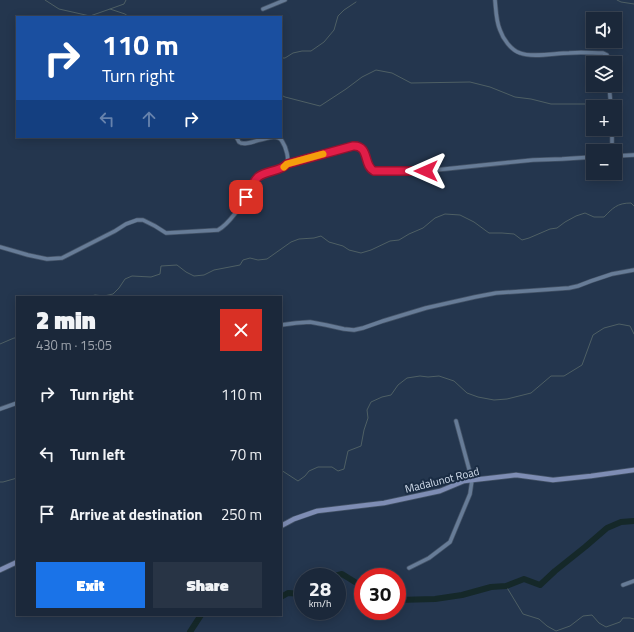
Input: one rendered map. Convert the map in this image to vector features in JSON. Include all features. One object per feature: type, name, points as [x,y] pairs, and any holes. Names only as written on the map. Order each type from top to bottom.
[{"type":"main road","name":"Madalunot Road","points":[[282,525],[294,519],[317,511],[384,503],[440,491],[472,480],[516,475],[553,480],[634,470]]},
{"type":"main road","points":[[0,570],[16,562]]},
{"type":"street","points":[[262,9],[284,0]]},
{"type":"street","points":[[495,0],[500,32],[511,47],[519,53],[534,55],[570,52],[603,53],[607,56]]},
{"type":"street","points":[[237,138],[241,144],[270,138]]},
{"type":"street","points":[[278,138],[282,140],[285,147],[288,160],[287,164]]},
{"type":"street","points":[[0,247],[47,259],[62,258],[116,231],[126,224],[137,220],[143,220],[166,233],[218,230],[227,223],[235,213],[246,197],[253,183],[259,176],[284,167],[287,164],[357,146],[362,149],[369,166],[374,171],[426,171],[533,160],[586,157]]},
{"type":"street","points":[[622,156],[634,155]]},
{"type":"street","points":[[282,325],[296,322],[310,322],[354,330],[426,308],[475,297],[496,293],[569,288],[612,274],[634,270]]},
{"type":"street","points":[[0,409],[16,403]]},
{"type":"street","points":[[409,568],[429,558],[450,542],[470,494],[472,480],[456,421]]},
{"type":"street","points":[[623,584],[634,581]]},
{"type":"waterway","points":[[45,0],[59,9],[90,16]]},
{"type":"waterway","points":[[110,9],[124,4],[126,0]]},
{"type":"waterway","points":[[617,0],[634,4]]},
{"type":"waterway","points":[[282,58],[285,58],[293,53],[311,51],[324,42],[334,30],[338,16],[356,2]]},
{"type":"waterway","points":[[90,16],[110,9],[128,16]]},
{"type":"waterway","points":[[282,96],[320,106],[362,77],[376,70],[392,73],[411,83],[470,82],[490,87],[515,97],[551,104],[586,104]]},
{"type":"waterway","points":[[104,296],[113,294],[125,279],[132,276],[151,277],[160,274],[161,266],[177,265],[194,276],[204,275],[214,270],[240,265],[243,260],[250,258],[258,260],[267,259],[291,242],[299,239],[321,236],[329,242],[361,253],[390,241],[399,240],[423,228],[435,218],[445,214],[460,215],[474,222],[489,233],[514,234],[522,240],[550,229],[557,228],[576,216],[585,213],[594,217],[604,217],[619,205],[631,203],[634,206]]},
{"type":"waterway","points":[[92,296],[104,296]]},
{"type":"waterway","points":[[282,471],[298,481],[309,471],[318,467],[332,467],[338,471],[344,469],[348,451],[361,446],[368,418],[367,410],[371,402],[391,395],[398,385],[407,378],[439,376],[454,381],[467,393],[478,397],[494,400],[507,399],[531,393],[551,376],[564,376],[582,365],[593,335],[604,328],[619,324],[630,326],[634,334]]},
{"type":"waterway","points":[[0,344],[16,338]]},
{"type":"waterway","points":[[0,482],[16,478]]},
{"type":"waterway","points":[[406,600],[435,599],[462,595],[491,587],[506,586],[524,579],[540,585],[607,528],[621,522],[634,521]]},
{"type":"waterway","points":[[346,576],[354,581]]},
{"type":"waterway","points":[[506,586],[523,614],[539,619],[556,631],[570,626],[583,616],[592,615],[599,623],[606,627],[620,622],[623,618],[634,619]]},
{"type":"waterway","points":[[282,596],[288,593],[294,593]]},
{"type":"waterway","points":[[190,632],[200,616]]},
{"type":"slow traffic","points":[[284,167],[287,164],[323,154]]},
{"type":"route","points":[[246,197],[253,183],[259,176],[284,167],[287,164],[353,146],[357,146],[362,149],[369,166],[374,171],[426,171]]}]
